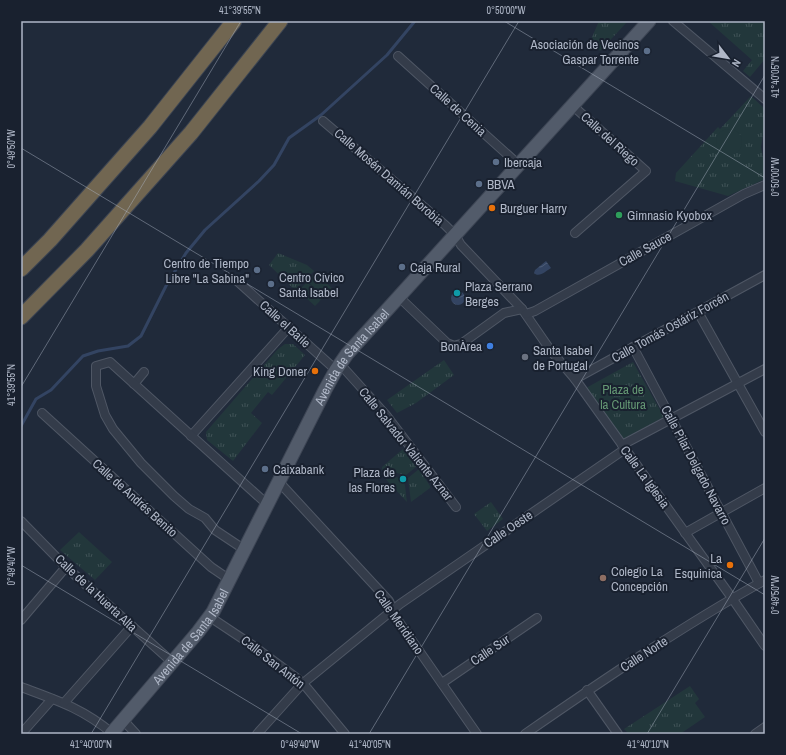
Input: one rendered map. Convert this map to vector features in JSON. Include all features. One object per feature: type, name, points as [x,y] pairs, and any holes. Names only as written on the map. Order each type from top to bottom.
[{"type":"highway","points":[[21,269],[90,196],[150,126],[234,21]]},
{"type":"highway","points":[[21,317],[87,250],[191,133],[280,21]]},
{"type":"main road","name":"Avenida de Santa Isabel","points":[[111,734],[210,617],[246,550],[338,367],[351,349],[649,21]]},
{"type":"street","points":[[673,21],[765,100]]},
{"type":"street","name":"Calle de Cenia","points":[[398,56],[519,165]]},
{"type":"street","name":"Calle del Riego","points":[[573,106],[646,171],[575,233]]},
{"type":"street","name":"Calle Mosén Damián Borobia","points":[[323,121],[455,235]]},
{"type":"street","name":"Calle Sauce","points":[[524,311],[535,311],[744,194],[765,185]]},
{"type":"street","points":[[455,235],[461,245],[524,311]]},
{"type":"street","name":"Calle Tomás Ostáriz Forcén","points":[[575,379],[765,275]]},
{"type":"street","name":"Calle el Baile","points":[[235,279],[288,327],[338,367]]},
{"type":"street","points":[[504,313],[511,296]]},
{"type":"street","points":[[399,297],[452,346],[461,344],[504,313],[524,311]]},
{"type":"street","name":"Calle La Iglesia","points":[[524,311],[551,351],[575,379],[624,447],[765,646]]},
{"type":"street","points":[[698,312],[765,432]]},
{"type":"street","points":[[191,436],[288,327]]},
{"type":"street","name":"Calle Pilar Delgado Navarro","points":[[633,347],[721,512],[762,581]]},
{"type":"street","points":[[246,550],[215,530],[205,518],[189,509],[174,496],[141,462],[113,429],[105,415],[96,386],[96,366],[110,362],[268,505]]},
{"type":"street","name":"Calle Salvador Valiente Aznar","points":[[338,367],[386,415],[456,507]]},
{"type":"street","name":"Calle Oeste","points":[[257,734],[302,684],[392,610],[624,447],[671,418],[765,369]]},
{"type":"street","points":[[134,384],[144,372]]},
{"type":"street","name":"Calle de Andrés Benito","points":[[42,413],[211,567],[230,580]]},
{"type":"street","name":"Calle Meridiano","points":[[279,482],[389,601],[392,610],[477,734]]},
{"type":"street","points":[[685,533],[765,488]]},
{"type":"street","name":"Calle de la Huerta Alta","points":[[21,521],[66,567],[172,662]]},
{"type":"street","points":[[21,620],[66,567]]},
{"type":"street","name":"Calle Norte","points":[[525,734],[587,690],[732,598],[762,581]]},
{"type":"street","name":"Calle San Antón","points":[[210,617],[252,645],[302,684],[345,734]]},
{"type":"street","name":"Calle Sur","points":[[442,683],[537,618]]},
{"type":"street","points":[[64,703],[132,626]]},
{"type":"street","points":[[21,687],[64,703],[91,717],[111,734]]},
{"type":"street","points":[[587,690],[618,734]]},
{"type":"street","points":[[21,734],[52,699]]},
{"type":"street","points":[[123,720],[136,734]]},
{"type":"street","points":[[755,734],[765,727]]},
{"type":"green space","points":[[599,21],[628,21],[600,51],[590,42]]},
{"type":"green space","points":[[708,21],[765,21],[765,59],[750,77],[743,71],[752,60]]},
{"type":"green space","points":[[751,96],[765,109],[765,123],[761,147],[765,167],[765,179],[728,196],[675,181],[676,173],[718,127],[720,129]]},
{"type":"green space","points":[[729,129],[738,133],[742,142],[738,151],[729,155],[720,151],[716,142],[720,133]]},
{"type":"green space","points":[[278,253],[307,265],[314,271],[295,290],[269,265]]},
{"type":"green space","points":[[315,273],[332,288],[324,297],[307,281]]},
{"type":"green space","points":[[307,282],[323,297],[315,306],[298,291]]},
{"type":"green space","points":[[285,344],[293,344],[305,355],[272,395],[268,392],[251,413],[262,423],[233,461],[207,440],[206,432],[278,349]]},
{"type":"green space","points":[[444,360],[454,375],[416,403],[397,413],[387,400]]},
{"type":"green space","name":"Plaza de la Cultura","points":[[633,362],[664,417],[623,439],[586,388]]},
{"type":"green space","points":[[403,449],[416,467],[406,475],[382,470],[382,467]]},
{"type":"green space","points":[[419,469],[430,488],[411,502],[408,478]]},
{"type":"green space","points":[[381,474],[403,480],[407,502]]},
{"type":"green space","points":[[491,502],[503,519],[487,531],[474,514]]},
{"type":"green space","points":[[79,532],[112,562],[95,580],[60,550]]},
{"type":"green space","points":[[690,686],[699,699],[695,703],[705,717],[680,734],[629,734],[624,729]]},
{"type":"water","points":[[546,261],[551,268],[538,275],[534,273],[535,270]]},
{"type":"water","points":[[458,291],[463,293],[465,298],[463,303],[458,305],[453,303],[451,298],[453,293]]},
{"type":"waterway","points":[[21,426],[36,399],[51,390],[83,356],[98,351],[128,346],[141,336],[166,286],[186,253],[205,230],[259,181],[274,165],[289,138],[321,115],[387,55],[415,21]]},
{"type":"place","name":"Asociación de Vecinos Gaspar Torrente","points":[[647,51]]},
{"type":"place","name":"Ibercaja","points":[[496,162]]},
{"type":"place","name":"BBVA","points":[[479,184]]},
{"type":"place","name":"Burguer Harry","points":[[492,208]]},
{"type":"place","name":"Gimnasio Kyobox","points":[[619,215]]},
{"type":"place","name":"Caja Rural","points":[[402,267]]},
{"type":"place","name":"Centro de Tiempo Libre \"La Sabina\"","points":[[257,270]]},
{"type":"place","name":"Centro Cívico Santa Isabel","points":[[271,284]]},
{"type":"place","name":"Plaza Serrano Berges","points":[[457,293]]},
{"type":"place","name":"BonÀrea","points":[[490,346]]},
{"type":"place","name":"Santa Isabel de Portugal","points":[[525,357]]},
{"type":"place","name":"King Doner","points":[[315,371]]},
{"type":"place","name":"Caixabank","points":[[265,469]]},
{"type":"place","name":"Plaza de las Flores","points":[[403,479]]},
{"type":"place","name":"La Esquinica","points":[[730,565]]},
{"type":"place","name":"Colegio La Concepción","points":[[603,578]]}]
